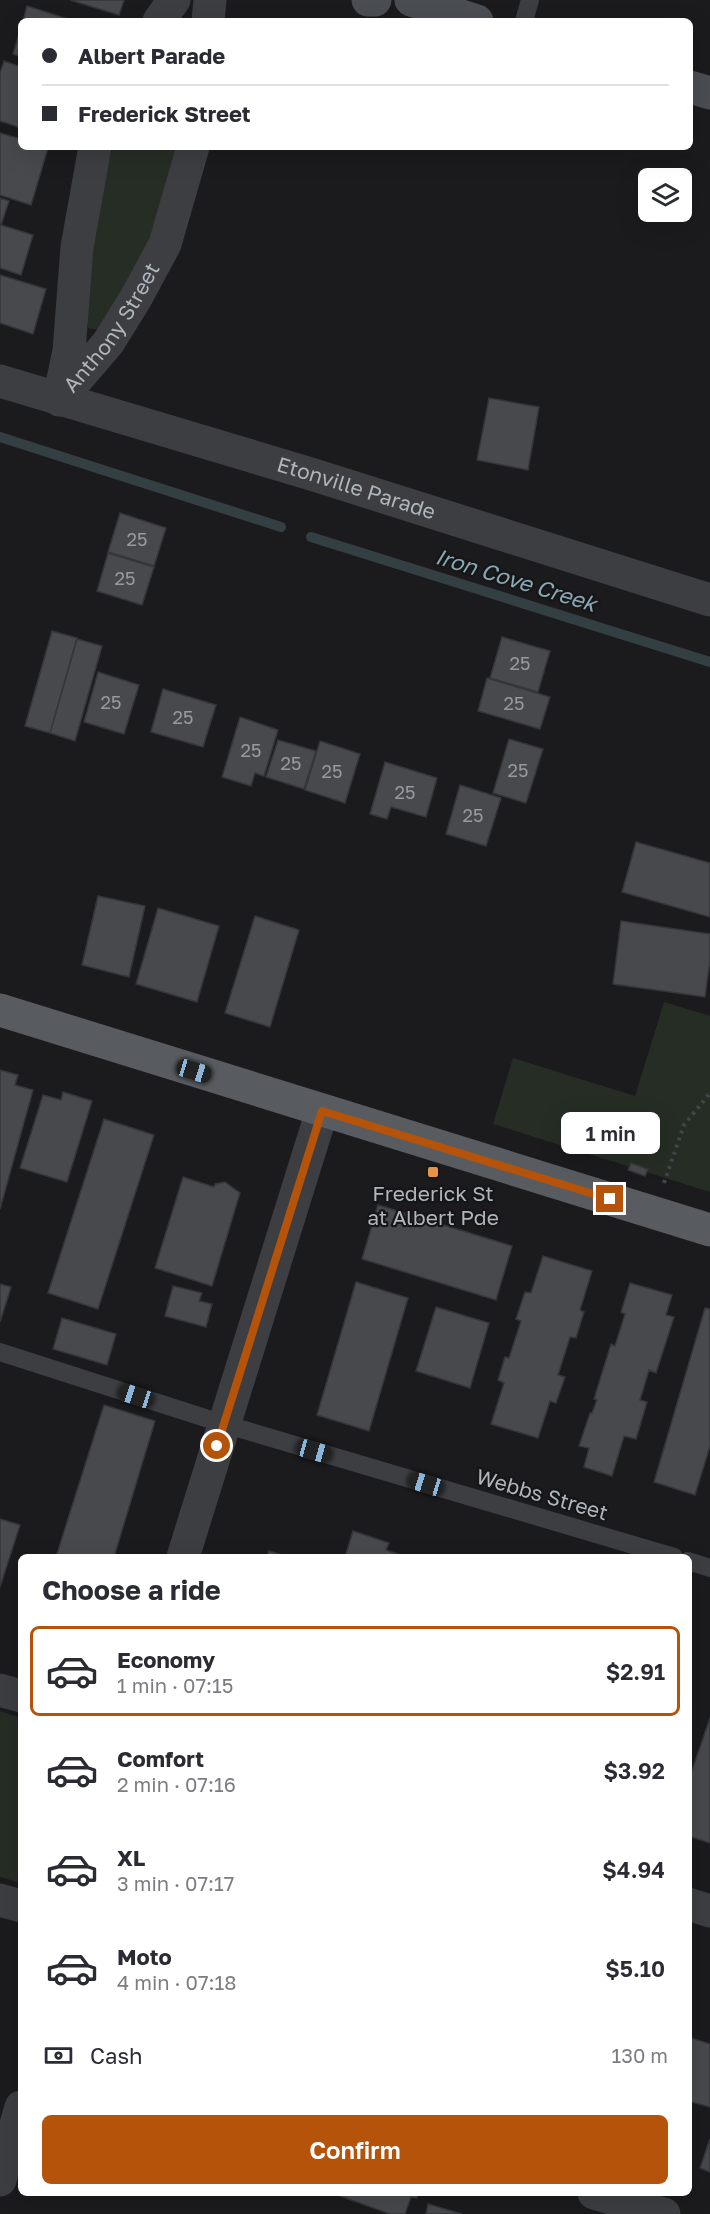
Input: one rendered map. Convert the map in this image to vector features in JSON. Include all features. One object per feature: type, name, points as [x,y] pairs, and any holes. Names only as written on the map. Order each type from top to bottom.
[{"type":"main road","points":[[0,1010],[710,1230]]},
{"type":"street","points":[[207,18],[210,0]]},
{"type":"street","points":[[368,0],[375,0]]},
{"type":"street","points":[[411,0],[468,18]]},
{"type":"street","points":[[693,88],[710,93]]},
{"type":"street","name":"Anthony Street","points":[[59,400],[69,351],[77,247],[94,150]]},
{"type":"street","name":"Anthony Street","points":[[59,400],[108,343],[136,298],[165,244],[192,150]]},
{"type":"street","name":"Etonville Parade","points":[[0,381],[311,474],[710,600]]},
{"type":"street","points":[[184,1554],[322,1111]]},
{"type":"street","points":[[0,1690],[18,1695]]},
{"type":"street","points":[[0,1900],[18,1905]]},
{"type":"street","points":[[692,1907],[710,1911]]},
{"type":"street","points":[[0,2180],[18,2117]]},
{"type":"street","points":[[604,2196],[664,2214]]},
{"type":"lane","points":[[525,18],[530,0]]},
{"type":"lane","points":[[165,12],[191,6],[204,18]]},
{"type":"lane","points":[[70,335],[76,344],[89,349],[108,343]]},
{"type":"lane","name":"Webbs Street","points":[[0,1352],[224,1424],[664,1554]]},
{"type":"lane","points":[[692,1562],[710,1568]]},
{"type":"path","points":[[663,1183],[684,1125],[710,1093]]},
{"type":"shaded area","points":[[112,150],[181,150],[155,237],[100,330],[88,328],[85,316],[92,214]]},
{"type":"shaded area","points":[[664,1002],[710,1016],[710,1192],[493,1124],[513,1058],[635,1096]]},
{"type":"shaded area","points":[[0,1711],[18,1717],[18,1882],[0,1877]]},
{"type":"building","points":[[70,0],[124,0],[119,15]]},
{"type":"building","points":[[27,6],[65,18],[24,18]]},
{"type":"building","points":[[18,37],[18,56],[13,54]]},
{"type":"building","points":[[4,61],[18,66],[18,127],[0,121],[0,73]]},
{"type":"building","points":[[0,133],[18,138],[18,150],[47,150],[31,205],[0,195]]},
{"type":"building","points":[[0,198],[9,201],[1,225],[33,235],[21,275],[0,268]]},
{"type":"building","points":[[0,275],[46,289],[33,334],[0,323]]},
{"type":"building","points":[[489,398],[539,407],[528,470],[477,460]]},
{"type":"building","points":[[120,513],[166,528],[154,566],[108,552]]},
{"type":"building","points":[[108,553],[154,567],[142,605],[97,591]]},
{"type":"building","points":[[52,631],[77,638],[50,733],[25,726]]},
{"type":"building","points":[[502,637],[550,651],[538,692],[490,678]]},
{"type":"building","points":[[77,639],[102,646],[75,741],[50,733]]},
{"type":"building","points":[[98,672],[139,685],[124,734],[84,722]]},
{"type":"building","points":[[487,678],[550,697],[540,729],[478,711]]},
{"type":"building","points":[[163,689],[216,705],[203,747],[151,732]]},
{"type":"building","points":[[240,717],[278,730],[264,776],[255,773],[251,786],[222,777]]},
{"type":"building","points":[[509,739],[543,749],[526,803],[493,793]]},
{"type":"building","points":[[278,740],[316,751],[304,789],[266,777]]},
{"type":"building","points":[[320,741],[360,754],[345,803],[305,790]]},
{"type":"building","points":[[385,762],[437,778],[426,817],[391,807],[387,819],[370,814]]},
{"type":"building","points":[[460,785],[501,798],[486,846],[446,834]]},
{"type":"building","points":[[636,842],[710,863],[710,917],[622,892]]},
{"type":"building","points":[[98,896],[145,906],[129,977],[82,965]]},
{"type":"building","points":[[158,908],[219,926],[197,1002],[136,984]]},
{"type":"building","points":[[255,916],[299,930],[270,1027],[225,1013]]},
{"type":"building","points":[[621,921],[710,934],[710,960],[705,997],[613,984]]},
{"type":"building","points":[[0,1070],[18,1075],[15,1085],[33,1090],[0,1209]]},
{"type":"building","points":[[63,1092],[92,1101],[67,1182],[20,1168],[43,1095],[61,1100]]},
{"type":"building","points":[[104,1119],[154,1135],[98,1309],[48,1293]]},
{"type":"building","points":[[631,1163],[648,1169],[645,1176],[628,1170]]},
{"type":"building","points":[[183,1177],[214,1187],[215,1184],[225,1182],[240,1193],[212,1286],[155,1268]]},
{"type":"building","points":[[378,1205],[512,1246],[496,1300],[362,1259]]},
{"type":"building","points":[[543,1256],[592,1271],[580,1310],[584,1312],[576,1338],[570,1337],[558,1375],[565,1377],[556,1403],[550,1401],[538,1438],[491,1424],[504,1383],[498,1380],[505,1357],[509,1358],[521,1321],[516,1319],[525,1292],[531,1293]]},
{"type":"building","points":[[356,1282],[408,1298],[369,1431],[317,1415]]},
{"type":"building","points":[[630,1283],[672,1295],[666,1315],[674,1317],[656,1373],[649,1370],[640,1400],[647,1402],[636,1439],[624,1436],[612,1476],[584,1467],[589,1448],[579,1446],[597,1400],[594,1399],[611,1344],[615,1346],[625,1314],[621,1312]]},
{"type":"building","points":[[0,1284],[11,1287],[0,1322]]},
{"type":"building","points":[[173,1286],[202,1293],[199,1301],[212,1304],[206,1327],[165,1316]]},
{"type":"building","points":[[436,1307],[489,1323],[470,1388],[416,1371]]},
{"type":"building","points":[[705,1308],[710,1309],[710,1446],[695,1495],[654,1482]]},
{"type":"building","points":[[62,1318],[116,1334],[107,1365],[53,1349]]},
{"type":"building","points":[[104,1405],[155,1421],[115,1554],[57,1554]]},
{"type":"building","points":[[0,1519],[20,1525],[0,1587]]},
{"type":"building","points":[[353,1531],[389,1543],[386,1550],[397,1554],[346,1554]]},
{"type":"building","points":[[710,1718],[710,1843],[692,1837],[692,1770]]},
{"type":"building","points":[[692,2038],[710,2044],[710,2107],[692,2102]]},
{"type":"building","points":[[710,2139],[710,2172],[700,2168]]},
{"type":"building","points":[[340,2196],[417,2196],[417,2198],[411,2197],[405,2214],[390,2214]]},
{"type":"building","points":[[428,2204],[462,2214],[426,2214]]},
{"type":"waterway","name":"Iron Cove Creek","points":[[0,437],[281,527]]},
{"type":"waterway","name":"Iron Cove Creek","points":[[311,537],[710,662]]},
{"type":"place","name":"Frederick St at Albert Pde","points":[[433,1172]]},
{"type":"route","points":[[217,1446],[322,1111],[610,1199]]}]
